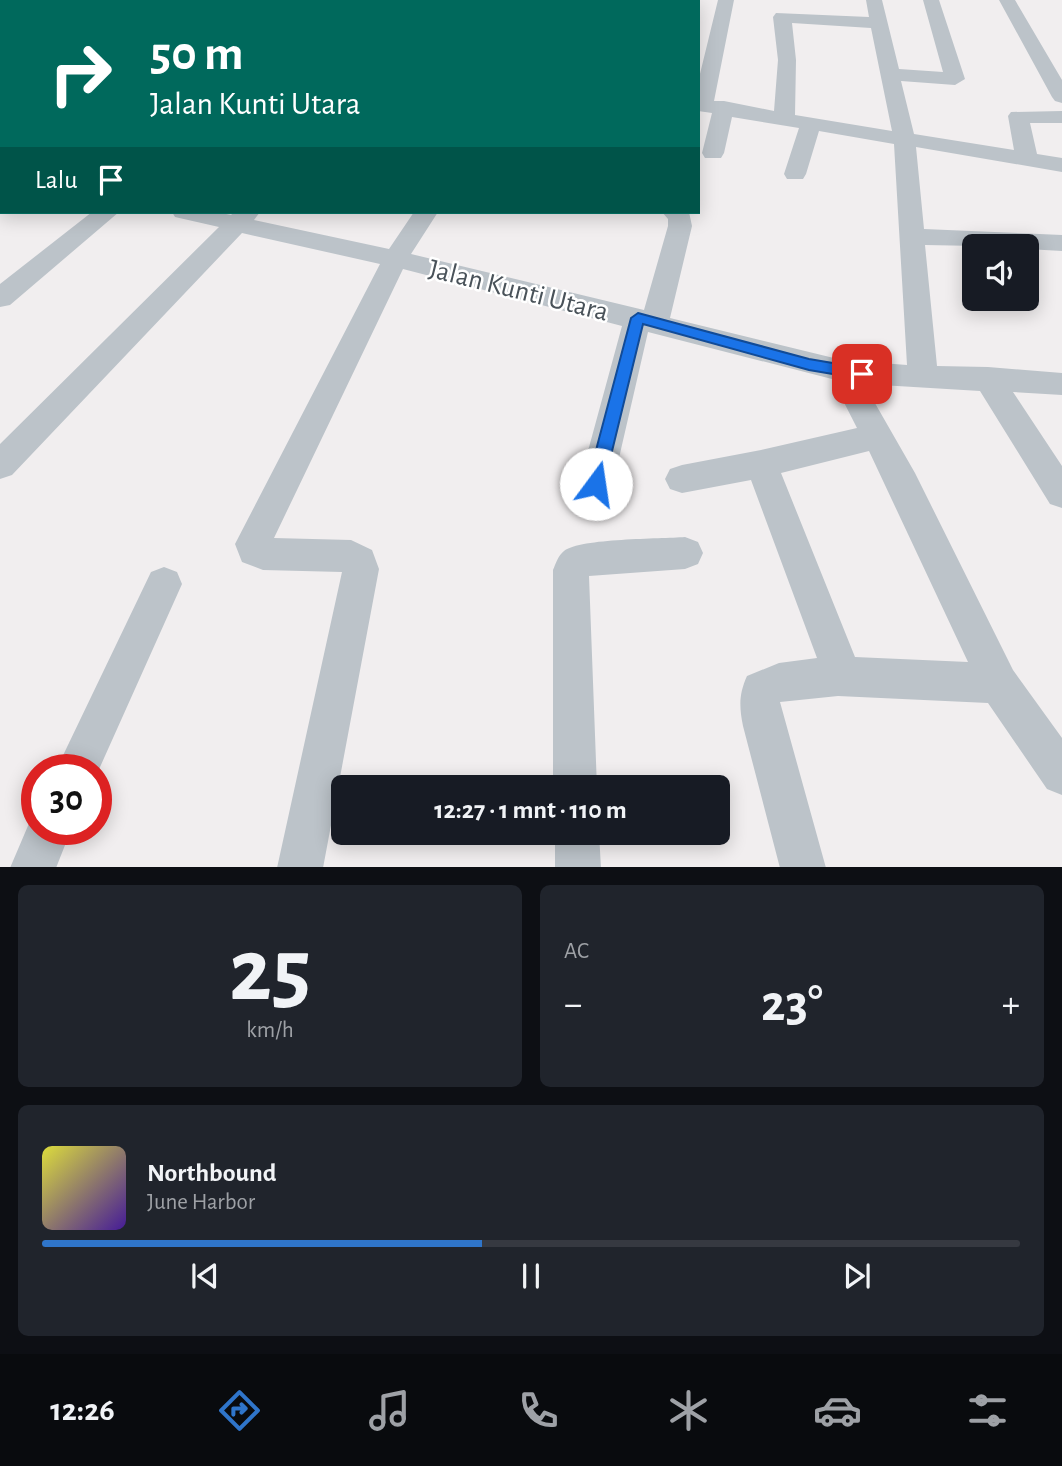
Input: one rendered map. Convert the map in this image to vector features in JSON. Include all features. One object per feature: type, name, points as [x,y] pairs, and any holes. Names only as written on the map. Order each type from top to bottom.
[{"type":"street","points":[[713,153],[708,106],[726,0]]},
{"type":"street","points":[[890,74],[955,79],[931,0]]},
{"type":"street","points":[[1007,0],[1062,97]]},
{"type":"street","points":[[784,118],[787,60],[782,17],[877,11],[904,137],[923,377]]},
{"type":"street","points":[[708,106],[1062,165]]},
{"type":"street","points":[[1027,159],[1018,116],[1062,117]]},
{"type":"street","points":[[795,174],[811,124]]},
{"type":"street","points":[[0,298],[105,214]]},
{"type":"street","name":"Jalan Kunti Utara","points":[[204,214],[243,218],[842,372],[1062,384]]},
{"type":"street","points":[[300,867],[361,569],[359,562],[351,556],[263,554],[257,553],[253,544],[396,259],[425,214]]},
{"type":"street","points":[[596,484],[646,320],[680,226],[680,216],[677,214]]},
{"type":"street","points":[[0,465],[243,218]]},
{"type":"street","points":[[912,236],[1062,243]]},
{"type":"street","points":[[842,372],[903,483],[999,684],[1062,774]]},
{"type":"street","points":[[988,378],[1062,494]]},
{"type":"street","points":[[682,479],[761,464],[876,436]]},
{"type":"street","points":[[761,464],[843,676]]},
{"type":"street","points":[[575,775],[571,570],[578,562],[589,560],[685,553]]},
{"type":"street","points":[[84,754],[164,584]]},
{"type":"street","points":[[803,867],[764,726],[761,690],[779,682],[843,676],[999,684]]},
{"type":"street","points":[[33,867],[43,845]]},
{"type":"street","points":[[577,845],[578,867]]},
{"type":"route","points":[[596,484],[638,318],[809,365],[862,374]]}]
